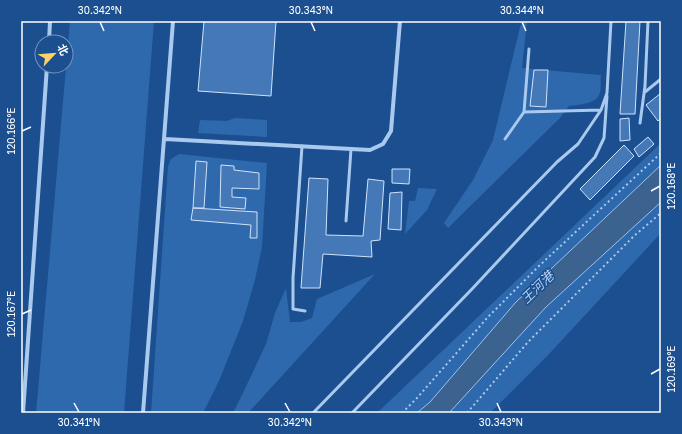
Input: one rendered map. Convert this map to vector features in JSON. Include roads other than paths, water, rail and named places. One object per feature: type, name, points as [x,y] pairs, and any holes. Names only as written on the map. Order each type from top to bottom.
[{"type":"street","points":[[49,34],[50,21]]},
{"type":"street","points":[[143,413],[173,21]]},
{"type":"street","points":[[165,139],[370,150],[383,144],[391,131],[400,21]]},
{"type":"street","points":[[23,413],[46,74]]},
{"type":"lane","points":[[352,413],[472,289],[595,157],[604,138],[612,21]]},
{"type":"lane","points":[[640,123],[645,92],[648,21]]},
{"type":"lane","points":[[505,139],[524,112],[529,48]]},
{"type":"lane","points":[[645,92],[661,79]]},
{"type":"lane","points":[[313,413],[556,162],[578,144],[601,110],[607,93]]},
{"type":"lane","points":[[524,112],[601,110]]},
{"type":"lane","points":[[302,146],[293,278],[293,309],[305,312]]},
{"type":"lane","points":[[346,221],[351,149]]},
{"type":"water","name":"王河港","points":[[661,165],[661,202],[546,307],[449,413],[417,413],[430,402],[516,302]]}]
